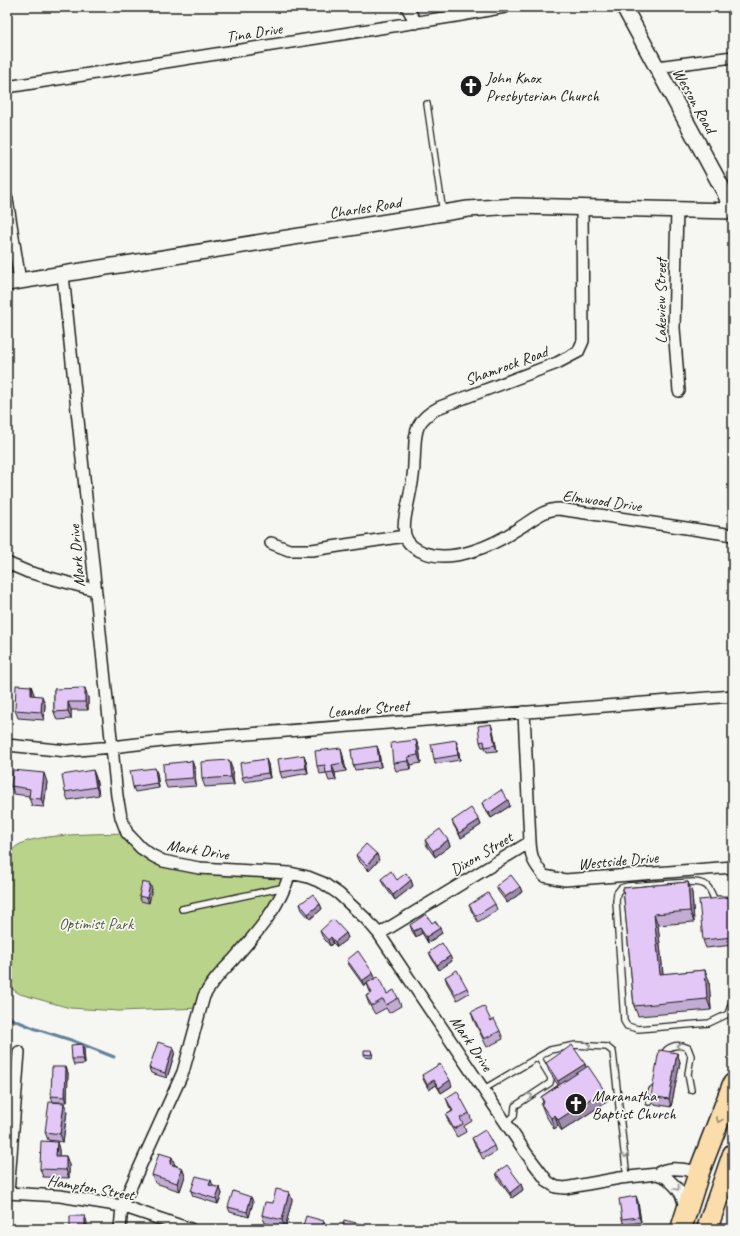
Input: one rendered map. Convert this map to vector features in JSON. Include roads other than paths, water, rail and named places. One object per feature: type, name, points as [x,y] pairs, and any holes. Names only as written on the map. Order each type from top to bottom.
[{"type":"highway","points":[[687,1223],[705,1189],[702,1176],[699,1172],[733,1084]]},
{"type":"highway","points":[[707,1229],[732,1157],[726,1144],[733,1121]]},
{"type":"street","points":[[407,7],[416,23]]},
{"type":"street","name":"Tina Drive","points":[[7,87],[416,23],[505,7]]},
{"type":"street","name":"Wesson Road","points":[[624,7],[725,193],[733,211]]},
{"type":"street","points":[[656,67],[733,57]]},
{"type":"street","points":[[7,199],[14,282]]},
{"type":"street","name":"Charles Road","points":[[14,282],[468,209],[516,206],[582,209],[733,211]]},
{"type":"street","name":"Shamrock Road","points":[[405,536],[404,522],[413,478],[417,427],[421,421],[431,412],[440,408],[557,363],[578,352],[583,342],[582,209]]},
{"type":"street","name":"Lakeview Street","points":[[677,210],[674,328],[679,391]]},
{"type":"street","name":"Mark Drive","points":[[63,275],[117,796],[121,817],[127,833],[141,848],[163,861],[199,868],[290,873],[308,877],[323,883],[339,894],[354,907],[379,934],[506,1123],[548,1182],[556,1187],[565,1188],[657,1174],[668,1169],[699,1172]]},
{"type":"street","name":"Elmwood Drive","points":[[405,536],[409,543],[419,551],[432,555],[444,556],[464,553],[489,545],[513,533],[552,509],[733,535]]},
{"type":"street","points":[[271,543],[289,550],[312,550],[405,536]]},
{"type":"street","points":[[7,563],[28,572],[95,590]]},
{"type":"street","name":"Leander Street","points":[[7,745],[67,751],[179,739],[733,696]]},
{"type":"street","name":"Dixon Street","points":[[379,934],[530,842],[524,712]]},
{"type":"street","name":"Westside Drive","points":[[530,842],[530,853],[534,863],[544,876],[565,880],[733,867]]},
{"type":"street","points":[[120,1229],[122,1206],[183,1072],[204,996],[210,986],[245,946],[278,904],[286,887],[290,873]]},
{"type":"street","points":[[8,1193],[19,1052]]},
{"type":"street","points":[[657,1174],[667,1178],[681,1194],[687,1223]]},
{"type":"street","name":"Hampton Street","points":[[8,1193],[60,1196],[122,1206],[190,1229]]},
{"type":"lane","points":[[427,104],[443,213]]},
{"type":"lane","points":[[619,876],[621,888],[616,901],[624,1020],[627,1026],[638,1029],[709,1023],[730,1015],[733,999]]},
{"type":"lane","points":[[621,888],[628,886],[702,882],[707,885],[714,899],[733,900]]},
{"type":"lane","points":[[182,909],[286,887]]},
{"type":"lane","points":[[484,1089],[550,1050],[576,1045],[607,1047],[613,1052],[627,1178]]},
{"type":"lane","points":[[660,1064],[664,1051],[668,1048],[678,1046],[688,1048],[691,1056],[688,1074],[691,1090]]},
{"type":"lane","points":[[506,1123],[514,1116],[515,1106],[550,1084],[551,1078],[538,1057]]},
{"type":"lane","points":[[649,1102],[653,1087]]},
{"type":"waterway","points":[[7,1017],[114,1057]]},
{"type":"place","name":"John Knox Presbyterian Church","points":[[471,86]]},
{"type":"place","name":"Maranatha Baptist Church","points":[[576,1104]]},
{"type":"park label","name":"Optimist Park","points":[[96,923]]}]
